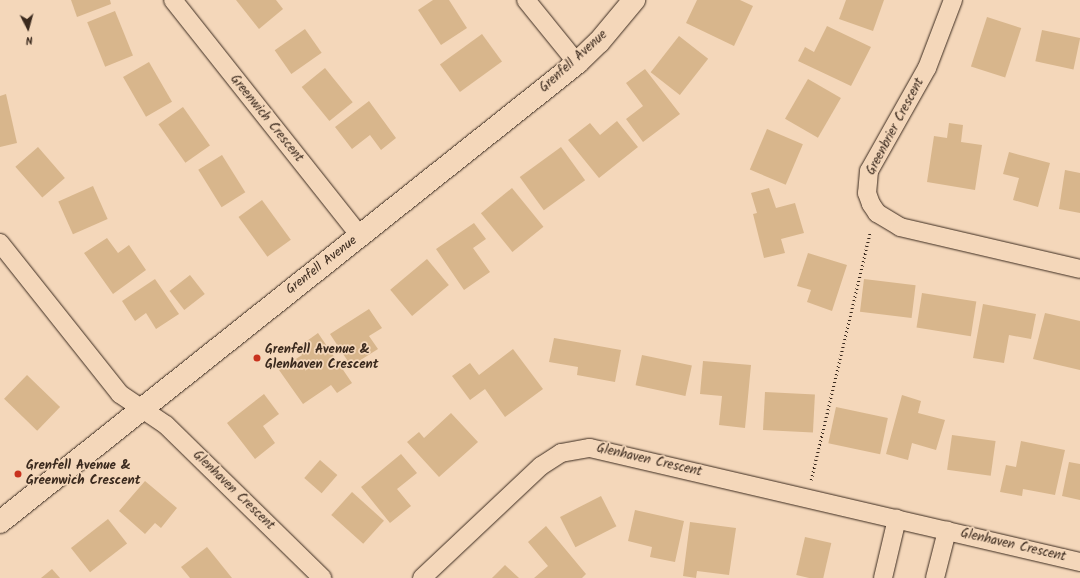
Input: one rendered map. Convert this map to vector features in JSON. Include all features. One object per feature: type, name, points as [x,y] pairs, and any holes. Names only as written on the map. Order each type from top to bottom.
[{"type":"street","name":"Greenwich Crescent","points":[[173,0],[360,236]]},
{"type":"street","points":[[526,0],[577,63]]},
{"type":"street","name":"Grenfell Avenue","points":[[0,522],[577,63],[599,42],[634,0]]},
{"type":"street","name":"Greenbrier Crescent","points":[[953,0],[928,68],[869,171],[867,192],[871,204],[877,213],[900,227],[1080,269]]},
{"type":"street","points":[[0,243],[120,394],[142,408]]},
{"type":"street","name":"Glenhaven Crescent","points":[[142,408],[166,425],[322,578]]},
{"type":"street","name":"Glenhaven Crescent","points":[[422,578],[541,466],[561,453],[572,450],[602,450],[1080,562]]},
{"type":"street","points":[[883,578],[897,519]]},
{"type":"street","name":"Glenhaven Crescent","points":[[935,578],[947,531]]},
{"type":"path","points":[[806,498],[870,232]]},
{"type":"building","points":[[71,0],[110,0],[111,4],[77,17]]},
{"type":"building","points":[[236,0],[276,0],[283,9],[259,29]]},
{"type":"building","points":[[433,0],[449,0],[467,28],[441,45],[418,10]]},
{"type":"building","points":[[697,0],[740,0],[753,6],[734,46],[686,23]]},
{"type":"building","points":[[846,0],[884,0],[873,31],[839,19]]},
{"type":"building","points":[[115,11],[133,56],[105,67],[87,22]]},
{"type":"building","points":[[987,17],[1021,28],[1005,78],[971,66]]},
{"type":"building","points":[[827,26],[871,47],[851,86],[798,61],[805,47],[814,52]]},
{"type":"building","points":[[305,29],[322,53],[291,74],[275,50]]},
{"type":"building","points":[[1042,30],[1080,38],[1073,69],[1035,61]]},
{"type":"building","points":[[482,34],[502,62],[460,92],[440,65]]},
{"type":"building","points":[[679,36],[708,59],[680,95],[651,72]]},
{"type":"building","points":[[149,62],[172,102],[146,117],[123,77]]},
{"type":"building","points":[[325,68],[353,102],[329,121],[302,87]]},
{"type":"building","points":[[645,69],[680,114],[643,142],[626,119],[643,106],[626,83]]},
{"type":"building","points":[[808,79],[841,98],[818,138],[785,119]]},
{"type":"building","points":[[6,94],[17,143],[0,147],[0,96]]},
{"type":"building","points":[[369,101],[396,138],[381,150],[370,135],[352,149],[335,127]]},
{"type":"building","points":[[183,107],[210,146],[185,163],[158,124]]},
{"type":"building","points":[[617,121],[638,147],[599,178],[568,140],[590,123],[600,135]]},
{"type":"building","points":[[949,123],[963,125],[961,142],[982,145],[975,190],[927,182],[934,136],[947,138]]},
{"type":"building","points":[[767,129],[803,144],[786,185],[750,170]]},
{"type":"building","points":[[38,147],[65,178],[42,198],[15,167]]},
{"type":"building","points":[[561,147],[585,180],[544,210],[520,177]]},
{"type":"building","points":[[1009,152],[1050,163],[1038,207],[1013,200],[1019,178],[1003,174]]},
{"type":"building","points":[[222,155],[245,192],[222,207],[198,170]]},
{"type":"building","points":[[1065,170],[1080,173],[1080,213],[1059,209]]},
{"type":"building","points":[[93,186],[108,219],[73,234],[58,201]]},
{"type":"building","points":[[512,188],[543,227],[512,252],[481,213]]},
{"type":"building","points":[[769,188],[776,208],[795,203],[804,233],[781,239],[785,253],[764,258],[753,214],[757,213],[751,193]]},
{"type":"building","points":[[262,200],[291,240],[267,257],[239,217]]},
{"type":"building","points":[[474,223],[486,239],[473,248],[490,272],[464,290],[436,249]]},
{"type":"building","points":[[107,238],[118,253],[129,245],[146,270],[113,294],[84,253]]},
{"type":"building","points":[[808,253],[847,265],[832,311],[807,302],[811,290],[797,286]]},
{"type":"building","points":[[427,259],[449,285],[412,316],[390,290]]},
{"type":"building","points":[[190,275],[205,294],[184,310],[170,291]]},
{"type":"building","points":[[155,279],[179,314],[156,329],[146,313],[135,321],[122,301]]},
{"type":"building","points":[[864,279],[916,285],[912,318],[860,312]]},
{"type":"building","points":[[922,293],[976,302],[971,336],[917,328]]},
{"type":"building","points":[[983,304],[1036,314],[1031,339],[1009,335],[1004,363],[973,358]]},
{"type":"building","points":[[369,309],[382,328],[369,336],[378,349],[351,366],[330,334]]},
{"type":"building","points":[[1045,313],[1080,321],[1080,370],[1033,359]]},
{"type":"building","points":[[318,333],[352,383],[337,393],[331,385],[303,404],[279,370],[302,355],[297,348]]},
{"type":"building","points":[[554,338],[621,350],[615,382],[577,375],[578,367],[549,362]]},
{"type":"building","points":[[513,349],[543,389],[505,417],[485,389],[470,400],[452,376],[470,363],[479,375]]},
{"type":"building","points":[[642,355],[692,366],[685,396],[636,385]]},
{"type":"building","points":[[703,361],[751,365],[745,428],[719,425],[722,396],[700,394]]},
{"type":"building","points":[[27,375],[60,407],[37,431],[4,399]]},
{"type":"building","points":[[765,392],[815,395],[813,433],[763,430]]},
{"type":"building","points":[[264,394],[279,414],[263,426],[275,443],[255,459],[227,423]]},
{"type":"building","points":[[902,395],[921,401],[918,413],[945,420],[936,450],[912,443],[908,460],[886,454]]},
{"type":"building","points":[[836,407],[888,418],[880,454],[828,443]]},
{"type":"building","points":[[451,413],[478,442],[439,477],[407,442],[419,432],[424,438]]},
{"type":"building","points":[[952,435],[996,441],[991,476],[947,470]]},
{"type":"building","points":[[1021,441],[1065,450],[1055,495],[1023,489],[1022,496],[1000,492],[1006,465],[1016,467]]},
{"type":"building","points":[[401,454],[417,473],[397,489],[411,506],[390,523],[361,487]]},
{"type":"building","points":[[320,460],[337,475],[322,493],[304,478]]},
{"type":"building","points":[[1069,462],[1080,464],[1080,500],[1062,496]]},
{"type":"building","points":[[145,481],[177,508],[161,528],[155,523],[145,534],[119,511]]},
{"type":"building","points":[[352,492],[384,521],[363,544],[331,515]]},
{"type":"building","points":[[601,496],[616,526],[575,547],[560,517]]},
{"type":"building","points":[[635,510],[684,521],[675,562],[650,557],[652,547],[628,541]]},
{"type":"building","points":[[108,519],[127,543],[90,572],[71,548]]},
{"type":"building","points":[[690,522],[736,528],[729,575],[697,571],[696,578],[683,576]]},
{"type":"building","points":[[546,526],[586,574],[582,578],[534,578],[548,566],[528,542]]},
{"type":"building","points":[[805,537],[831,543],[823,578],[809,578],[796,575]]},
{"type":"building","points":[[207,547],[232,578],[190,578],[181,567]]},
{"type":"building","points":[[505,565],[519,578],[492,578]]},
{"type":"building","points":[[52,569],[60,578],[41,578]]},
{"type":"place","name":"Grenfell Avenue & Glenhaven Crescent","points":[[257,358]]},
{"type":"place","name":"Grenfell Avenue & Greenwich Crescent","points":[[18,474]]}]
